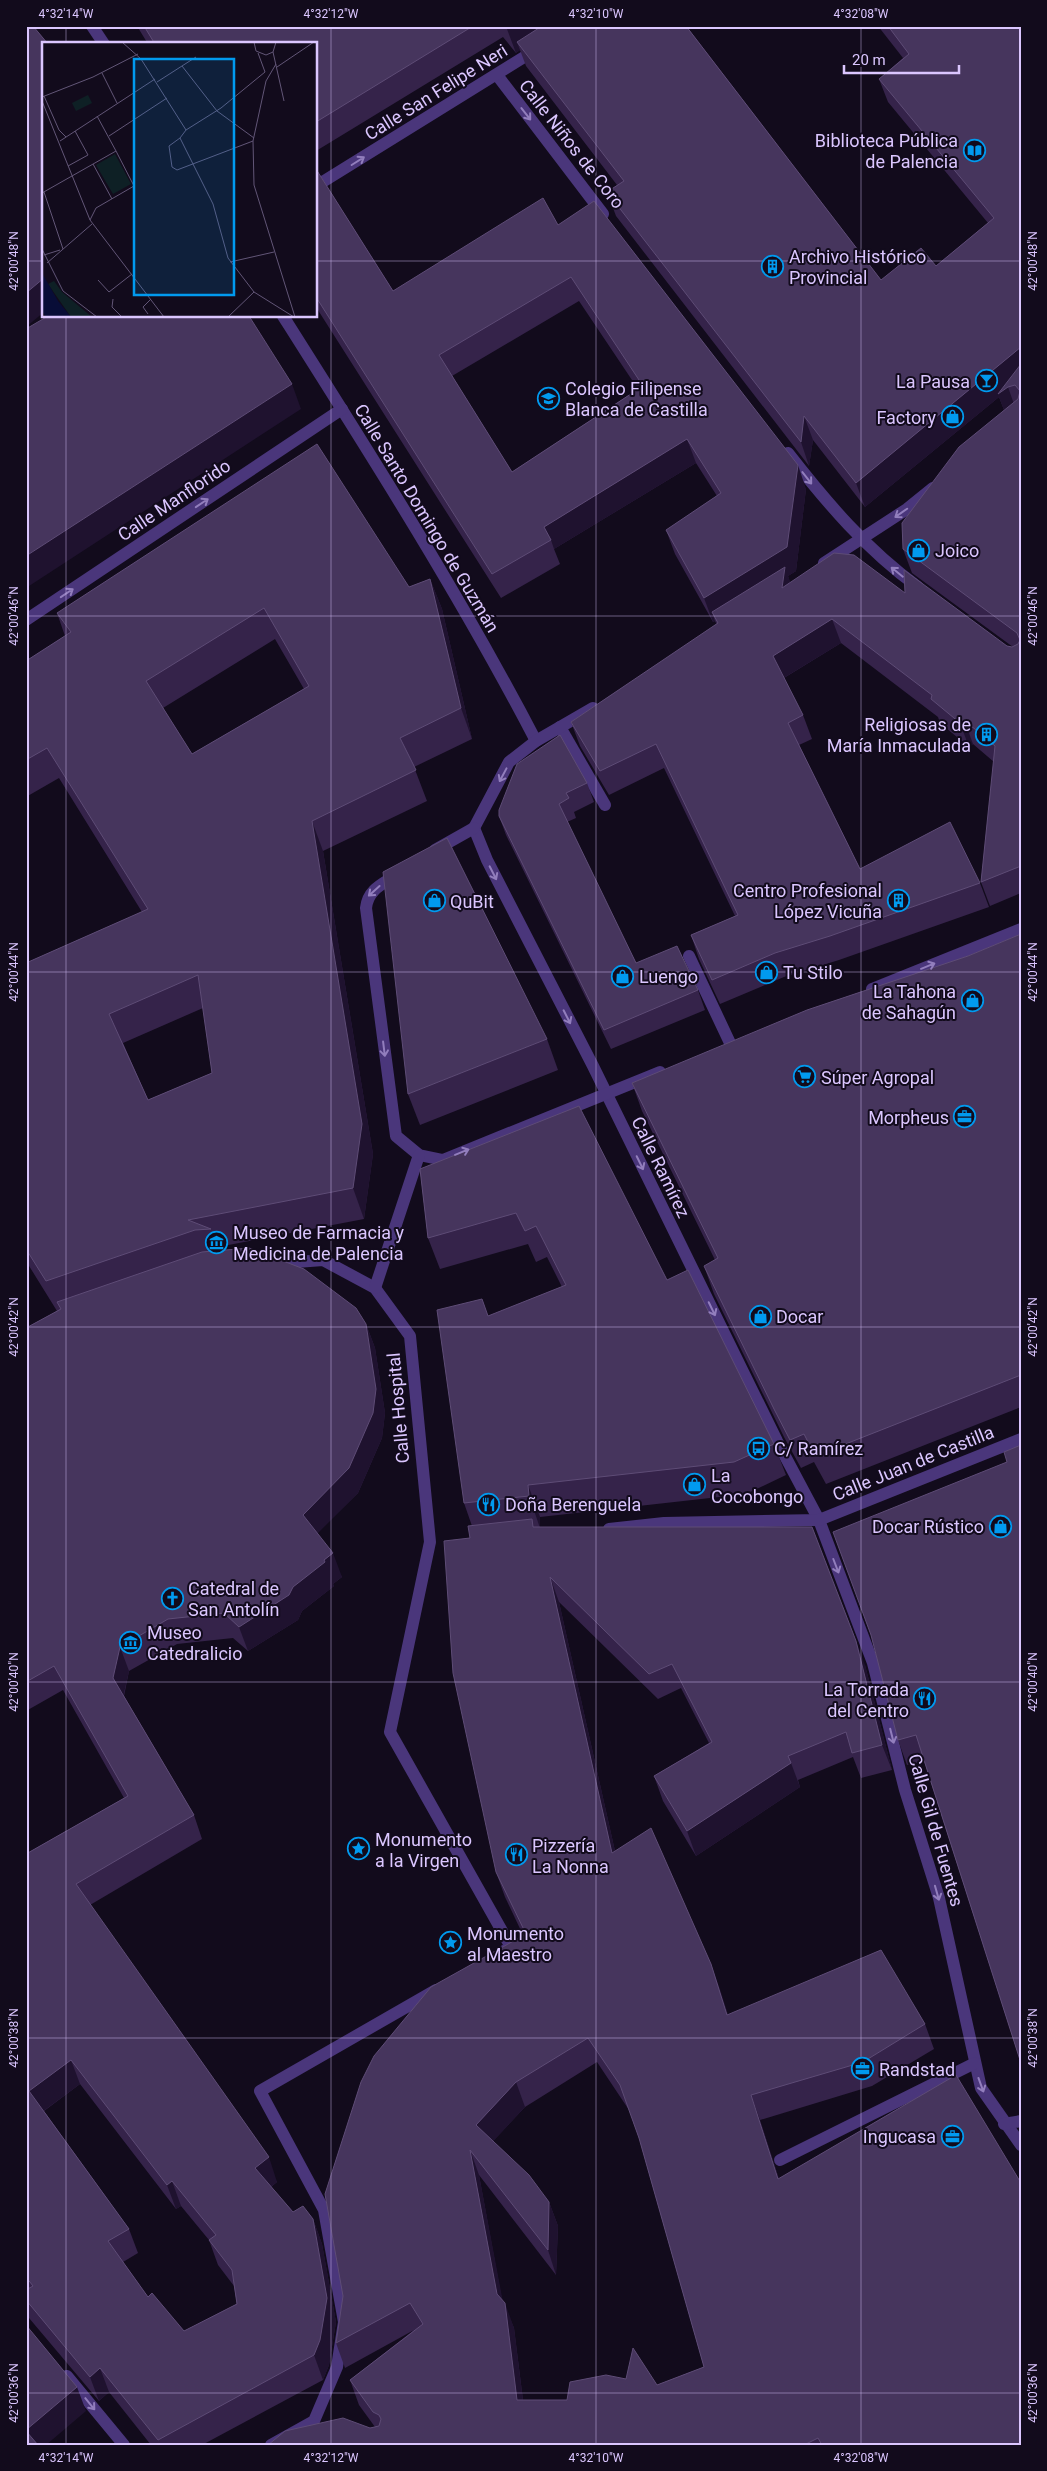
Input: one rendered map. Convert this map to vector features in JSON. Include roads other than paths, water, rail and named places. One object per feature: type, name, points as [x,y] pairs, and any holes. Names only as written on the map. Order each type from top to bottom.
[{"type":"street","points":[[92,26],[103,42]]},
{"type":"street","name":"Calle San Felipe Neri","points":[[318,185],[551,40]]},
{"type":"street","name":"Calle Niños de Coro","points":[[497,75],[611,223]]},
{"type":"street","name":"Calle Santo Domingo de Guzmán","points":[[284,318],[342,410],[506,684],[536,741]]},
{"type":"street","name":"Calle Manflorido","points":[[26,620],[342,410]]},
{"type":"street","points":[[780,442],[822,496],[861,540],[896,571],[927,594]]},
{"type":"street","points":[[812,570],[907,509],[945,478]]},
{"type":"street","points":[[426,856],[474,828],[509,762],[536,741],[608,699]]},
{"type":"street","points":[[560,727],[605,805]]},
{"type":"street","name":"Calle Ramírez","points":[[474,828],[487,860],[606,1093],[777,1441],[819,1520]]},
{"type":"street","points":[[410,866],[371,892],[367,898],[366,908],[396,1136],[419,1155],[443,1160],[675,1066]]},
{"type":"street","points":[[863,992],[1021,930]]},
{"type":"street","points":[[689,956],[730,1044]]},
{"type":"street","points":[[375,1288],[419,1155]]},
{"type":"street","name":"Calle Hospital","points":[[258,1265],[323,1260],[375,1288],[410,1336],[430,1542],[390,1732],[511,1947],[493,1957]]},
{"type":"street","name":"Calle Juan de Castilla","points":[[819,1520],[1021,1439]]},
{"type":"street","points":[[598,1530],[664,1523],[819,1520]]},
{"type":"street","name":"Calle Gil de Fuentes","points":[[819,1520],[873,1663],[905,1790],[939,1898],[981,2088],[1004,2124],[1021,2145]]},
{"type":"street","points":[[430,1542],[447,1543]]},
{"type":"street","points":[[271,2445],[318,2423],[336,2367],[344,2322],[324,2210],[260,2091],[450,1982]]},
{"type":"street","points":[[780,2160],[975,2062]]},
{"type":"street","points":[[1004,2124],[1021,2121]]},
{"type":"street","points":[[62,2369],[124,2445]]},
{"type":"place","name":"Biblioteca Pública de Palencia","points":[[974,150]]},
{"type":"place","name":"Archivo Histórico Provincial","points":[[773,266]]},
{"type":"place","name":"La Pausa","points":[[986,381]]},
{"type":"place","name":"Colegio Filipense Blanca de Castilla","points":[[549,398]]},
{"type":"place","name":"Factory","points":[[952,417]]},
{"type":"place","name":"Joico","points":[[919,550]]},
{"type":"place","name":"Religiosas de María Inmaculada","points":[[987,734]]},
{"type":"place","name":"Centro Profesional López Vicuña","points":[[898,900]]},
{"type":"place","name":"QuBit","points":[[434,901]]},
{"type":"place","name":"Tu Stilo","points":[[767,972]]},
{"type":"place","name":"Luengo","points":[[623,976]]},
{"type":"place","name":"La Tahona de Sahagún","points":[[972,1001]]},
{"type":"place","name":"Súper Agropal","points":[[805,1077]]},
{"type":"place","name":"Morpheus","points":[[965,1117]]},
{"type":"place","name":"Museo de Farmacia y Medicina de Palencia","points":[[217,1242]]},
{"type":"place","name":"Docar","points":[[760,1316]]},
{"type":"place","name":"C/ Ramírez","points":[[758,1448]]},
{"type":"place","name":"La Cocobongo","points":[[695,1485]]},
{"type":"place","name":"Doña Berenguela","points":[[489,1504]]},
{"type":"place","name":"Docar Rústico","points":[[1000,1526]]},
{"type":"place","name":"Catedral de San Antolín","points":[[172,1598]]},
{"type":"place","name":"Museo Catedralicio","points":[[131,1642]]},
{"type":"place","name":"La Torrada del Centro","points":[[925,1699]]},
{"type":"place","name":"Monumento a la Virgen","points":[[359,1849]]},
{"type":"place","name":"Pizzería La Nonna","points":[[516,1855]]},
{"type":"place","name":"Monumento al Maestro","points":[[451,1943]]},
{"type":"place","name":"Randstad","points":[[863,2069]]},
{"type":"place","name":"Ingucasa","points":[[952,2136]]}]
